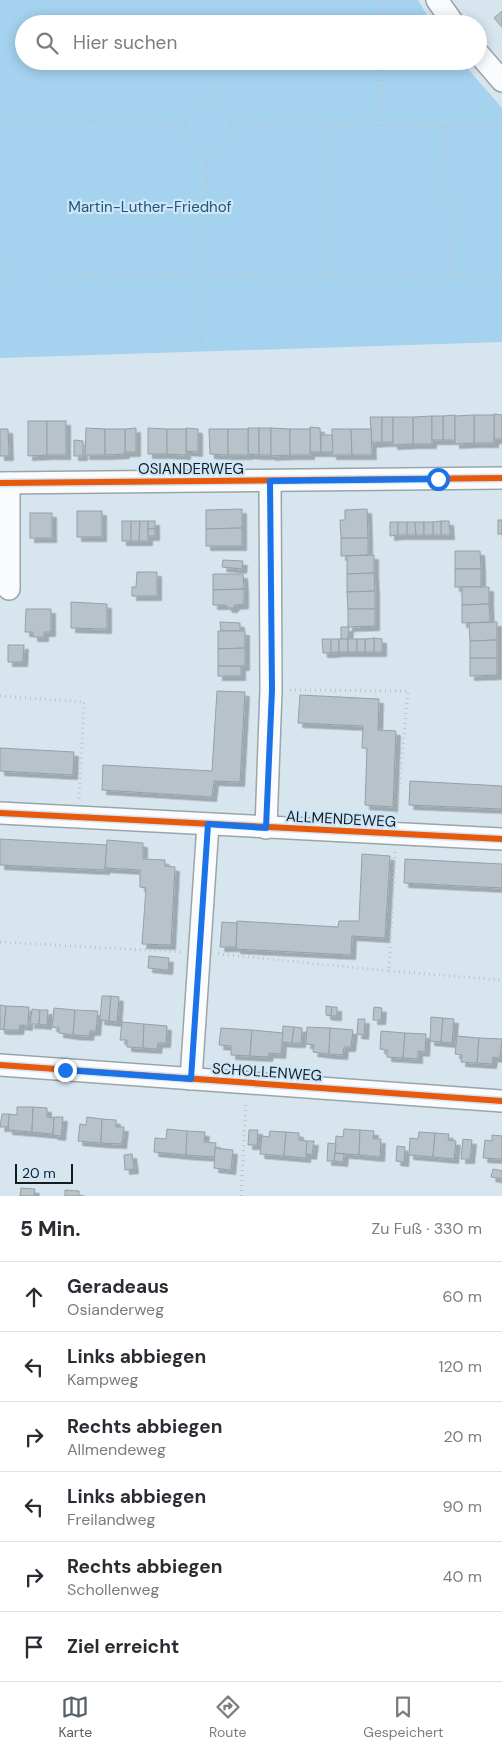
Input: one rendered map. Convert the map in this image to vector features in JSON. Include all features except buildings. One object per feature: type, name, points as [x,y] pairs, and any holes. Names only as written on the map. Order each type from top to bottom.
[{"type":"street","points":[[437,0],[448,15]]},
{"type":"street","points":[[487,64],[502,81]]},
{"type":"street","name":"OSIANDERWEG","points":[[4,483],[502,478]]},
{"type":"street","points":[[266,828],[272,690],[270,481]]},
{"type":"street","points":[[4,483],[9,589]]},
{"type":"street","name":"ALLMENDEWEG","points":[[0,813],[502,839]]},
{"type":"street","points":[[191,1079],[208,824]]},
{"type":"street","name":"SCHOLLENWEG","points":[[0,1065],[502,1100]]},
{"type":"path","points":[[209,0],[209,15]]},
{"type":"path","points":[[382,0],[382,15]]},
{"type":"path","points":[[209,70],[209,100]]},
{"type":"path","points":[[382,70],[382,126]]},
{"type":"path","points":[[209,100],[222,105],[230,116],[232,123],[230,131],[222,143],[207,147],[194,143],[186,132],[184,125],[189,110],[201,101],[209,100]]},
{"type":"path","points":[[0,118],[184,125]]},
{"type":"path","points":[[232,123],[502,127]]},
{"type":"path","points":[[325,275],[326,124]]},
{"type":"path","points":[[446,127],[450,276]]},
{"type":"path","points":[[161,341],[201,342],[207,147]]},
{"type":"path","points":[[0,272],[502,277]]},
{"type":"path","points":[[272,690],[408,691],[396,834],[389,971]]},
{"type":"path","points":[[0,696],[84,702],[78,817]]},
{"type":"path","points":[[0,942],[200,952],[502,980]]},
{"type":"path","points":[[240,1196],[247,1083]]},
{"type":"green space","name":"Martin-Luther-Friedhof","points":[[0,0],[418,0],[427,15],[15,15],[15,70],[469,70],[502,108],[502,342],[0,358]]},
{"type":"cycle path","points":[[0,483],[502,478]]},
{"type":"cycle path","points":[[0,813],[502,839]]},
{"type":"cycle path","points":[[0,1065],[502,1101]]},
{"type":"route","points":[[65,1070],[191,1079],[208,824],[266,828],[272,690],[270,481],[438,479]]}]
